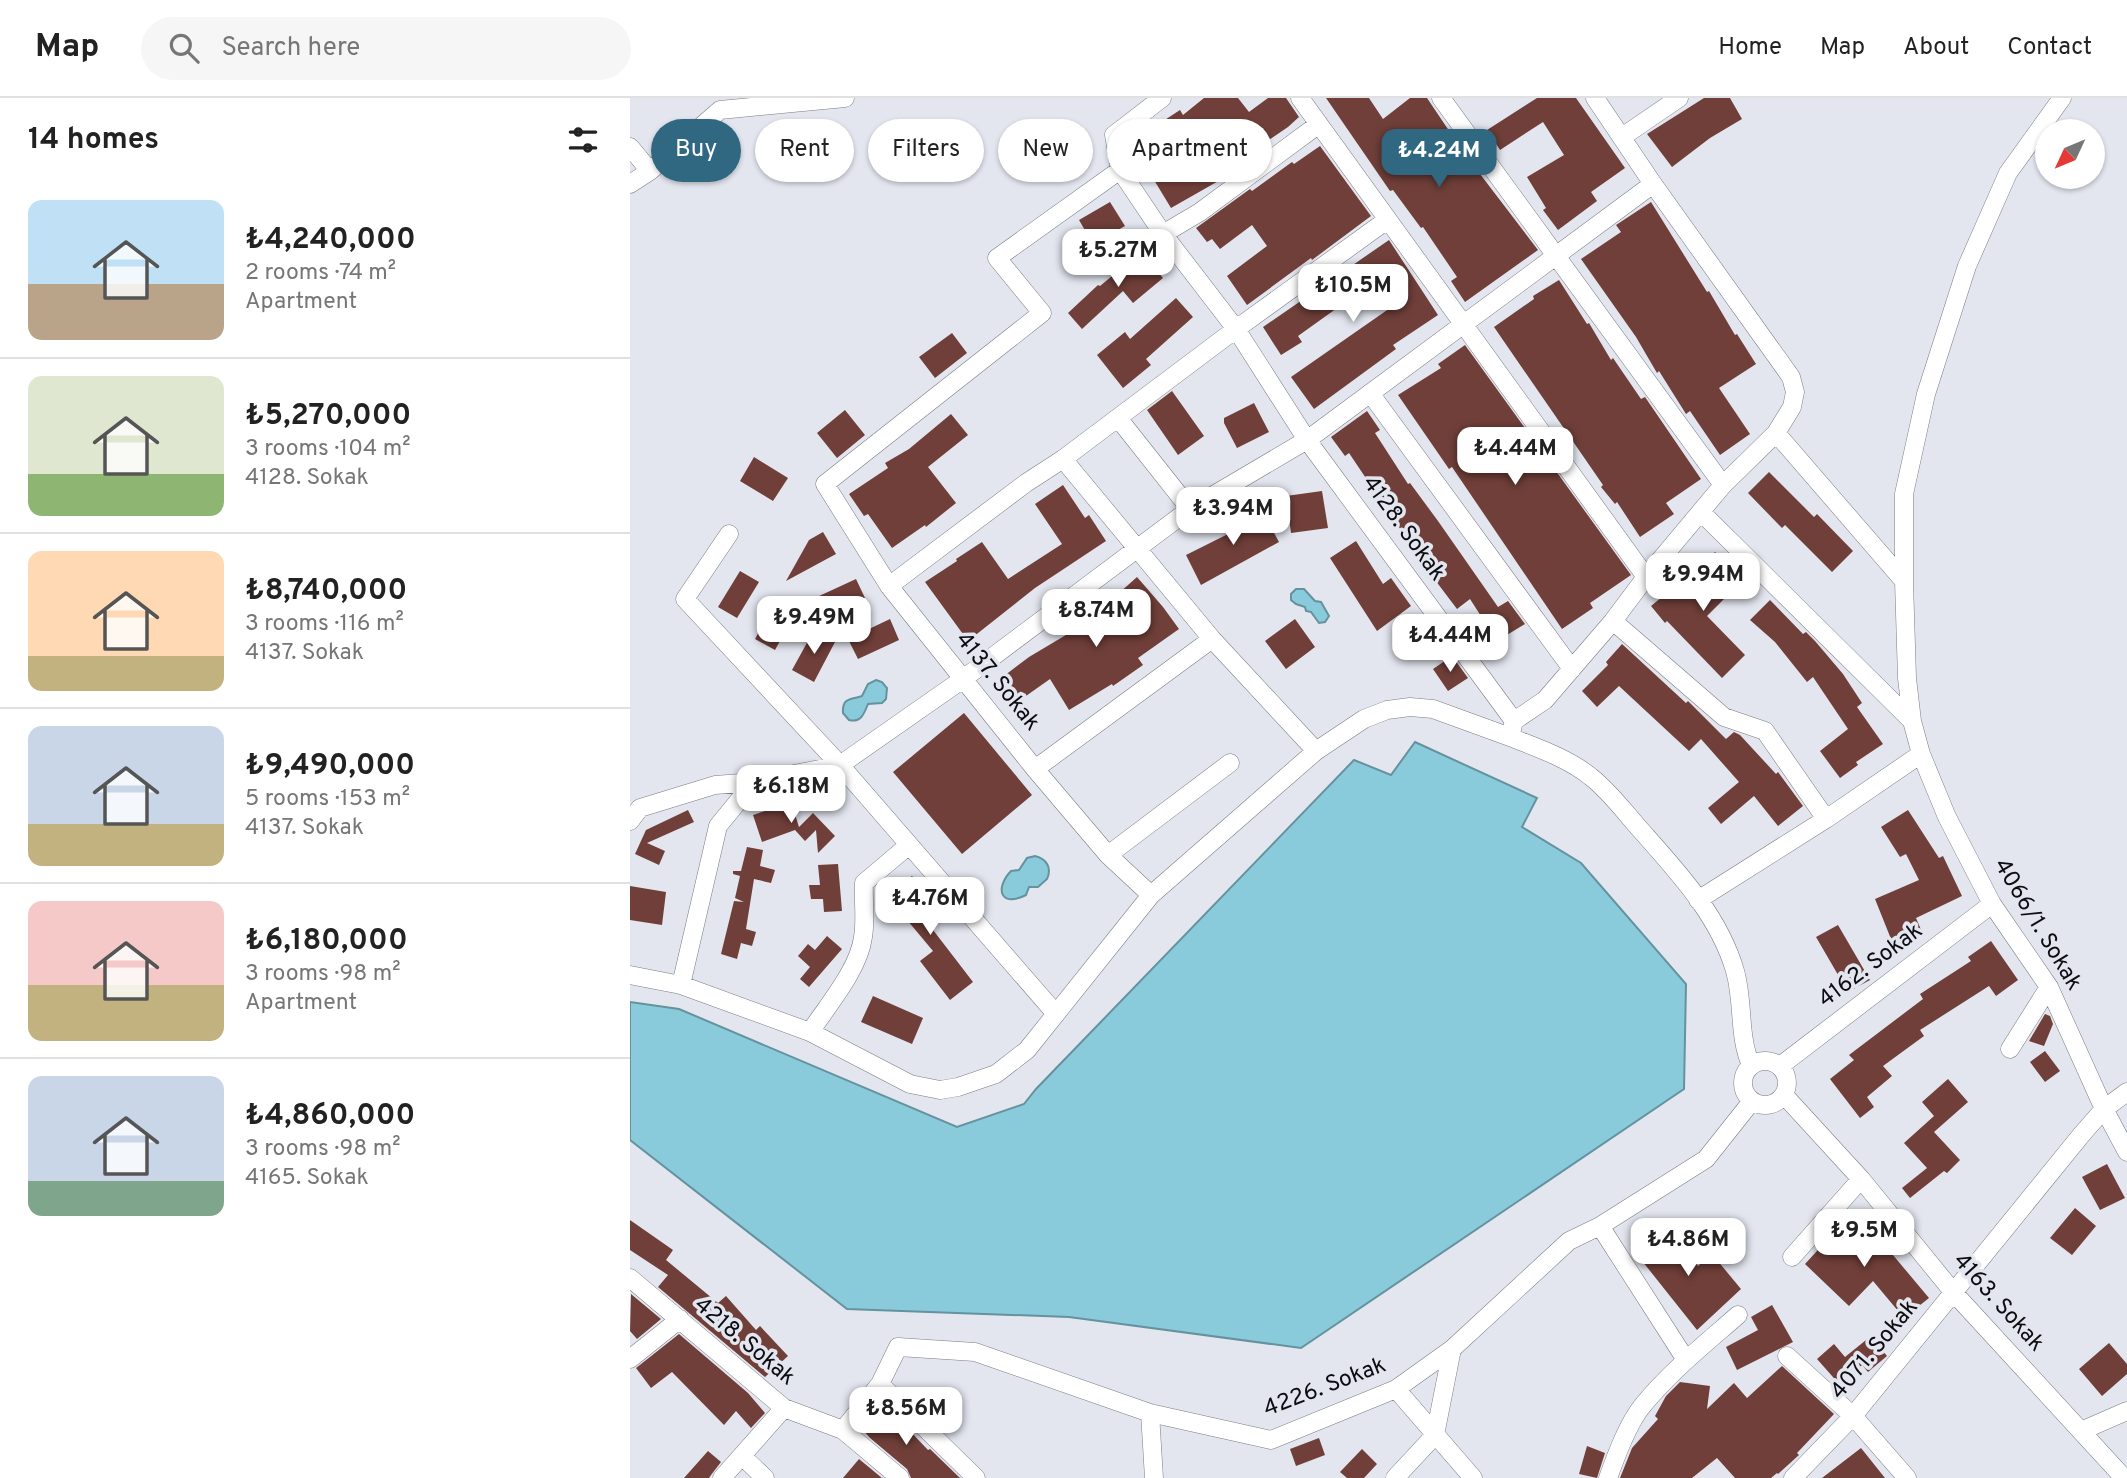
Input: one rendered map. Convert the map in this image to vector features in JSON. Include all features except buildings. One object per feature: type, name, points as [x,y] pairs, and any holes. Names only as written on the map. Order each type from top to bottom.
[{"type":"street","points":[[630,184],[650,171],[720,110],[845,98]]},
{"type":"street","points":[[1135,119],[1162,98]]},
{"type":"street","points":[[1300,98],[1646,577]]},
{"type":"street","points":[[1441,98],[1723,485]]},
{"type":"street","points":[[1512,729],[1545,700],[1723,485],[1776,433],[1792,407],[1795,392],[1791,377],[1595,98]]},
{"type":"street","points":[[1622,137],[1679,98]]},
{"type":"street","name":"4066/1. Sokak","points":[[2062,98],[2008,173],[1967,266],[1926,394],[1904,494],[1904,581],[1912,722],[1921,754],[1947,817],[1992,904],[2049,987],[2104,1109],[2127,1152]]},
{"type":"street","points":[[1163,234],[1200,212],[1319,124]]},
{"type":"street","points":[[630,147],[650,171]]},
{"type":"street","name":"4137. Sokak","points":[[1107,179],[997,258],[1042,313],[825,484],[889,586],[1035,769],[1108,855],[1151,895]]},
{"type":"street","name":"4128. Sokak","points":[[1128,182],[1163,234],[1236,329],[1307,440],[1512,729]]},
{"type":"street","points":[[630,821],[640,808],[715,785],[754,782],[840,765],[963,679],[1191,509],[1307,440],[1653,184]]},
{"type":"street","points":[[889,586],[1387,220]]},
{"type":"street","points":[[1370,393],[1572,668]]},
{"type":"street","points":[[1118,418],[1191,509]]},
{"type":"street","points":[[1776,433],[1904,581]]},
{"type":"street","points":[[1063,458],[1212,639],[1315,751]]},
{"type":"street","points":[[1702,513],[1912,722]]},
{"type":"street","points":[[729,534],[685,599],[840,765],[1056,1014]]},
{"type":"street","points":[[1613,621],[1724,717],[1765,731],[1826,819]]},
{"type":"street","points":[[1035,769],[1212,639]]},
{"type":"street","points":[[630,975],[681,985],[810,1032],[910,1084],[940,1090],[996,1074],[1027,1051],[1151,895],[1315,751],[1364,719],[1387,710],[1410,707],[1433,709],[1512,729],[1590,776],[1643,832],[1698,900],[1726,945],[1740,993],[1745,1050],[1751,1065]]},
{"type":"street","points":[[1698,900],[1826,819],[1921,754]]},
{"type":"street","points":[[1108,855],[1230,763]]},
{"type":"street","points":[[681,985],[718,826],[754,782]]},
{"type":"street","points":[[810,1032],[860,951],[864,936],[863,883],[909,845]]},
{"type":"street","name":"4162. Sokak","points":[[1780,1066],[1992,904]]},
{"type":"street","points":[[2010,1049],[2049,987]]},
{"type":"street","points":[[1766,1060],[1780,1066],[1787,1080],[1784,1095],[1772,1104],[1752,1101],[1744,1090],[1743,1083],[1751,1065],[1766,1060]]},
{"type":"street","name":"4071. Sokak","points":[[1793,1478],[1853,1416],[2104,1109],[2127,1092]]},
{"type":"street","name":"4163. Sokak","points":[[1784,1095],[1861,1179],[1954,1293],[2124,1478]]},
{"type":"street","points":[[1686,1360],[1600,1226],[1706,1159],[1752,1101]]},
{"type":"street","points":[[1792,1256],[1861,1179]]},
{"type":"street","name":"4226. Sokak","points":[[880,1384],[898,1347],[975,1352],[1150,1413],[1271,1440],[1396,1389],[1452,1349],[1569,1241],[1600,1226]]},
{"type":"street","name":"4218. Sokak","points":[[630,1279],[784,1408],[844,1430],[901,1478]]},
{"type":"street","points":[[1608,1478],[1642,1407],[1686,1360],[1738,1315]]},
{"type":"street","points":[[630,1359],[680,1319]]},
{"type":"street","points":[[1395,1478],[1435,1435],[1452,1349]]},
{"type":"street","points":[[1787,1356],[1853,1416],[1906,1478]]},
{"type":"street","points":[[844,1430],[880,1384],[976,1478]]},
{"type":"street","points":[[1396,1389],[1473,1478]]},
{"type":"street","points":[[722,1478],[784,1408]]},
{"type":"street","points":[[2081,1431],[2127,1411]]},
{"type":"street","points":[[1150,1413],[1154,1478]]},
{"type":"street","points":[[742,1456],[765,1478]]},
{"type":"water","points":[[1296,589],[1304,589],[1315,601],[1321,602],[1329,616],[1325,622],[1319,623],[1305,607],[1291,600],[1291,594]]},
{"type":"water","points":[[876,680],[887,688],[886,699],[882,703],[868,704],[859,719],[849,720],[843,713],[844,704],[862,696],[868,684]]},
{"type":"water","points":[[1415,742],[1537,798],[1522,827],[1581,863],[1686,984],[1684,1089],[1301,1348],[1069,1317],[847,1309],[630,1140],[630,1002],[679,1009],[957,1127],[1024,1104],[1354,760],[1391,775]]},
{"type":"water","points":[[1035,856],[1047,864],[1047,879],[1038,887],[1029,887],[1026,895],[1006,898],[1002,890],[1006,878],[1011,871],[1019,870],[1027,858]]}]
